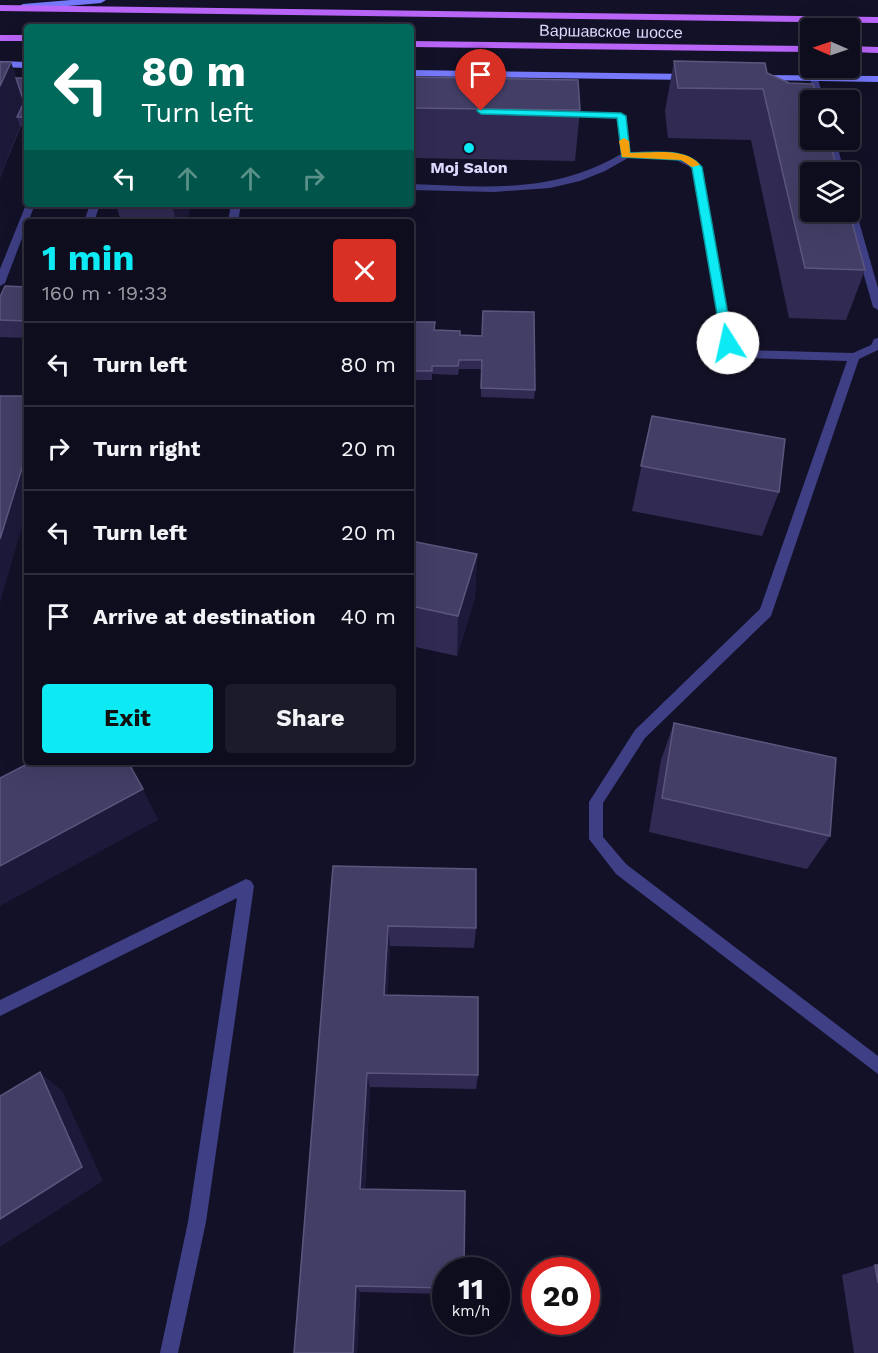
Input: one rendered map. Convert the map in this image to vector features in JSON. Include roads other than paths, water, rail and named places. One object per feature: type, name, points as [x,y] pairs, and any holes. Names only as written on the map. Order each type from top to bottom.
[{"type":"main road","points":[[11,8],[101,0]]},
{"type":"main road","name":"Варшавское шоссе","points":[[0,8],[878,20]]},
{"type":"main road","points":[[0,38],[24,38]]},
{"type":"main road","name":"Варшавское шоссе","points":[[414,44],[800,49]]},
{"type":"main road","points":[[860,49],[878,50]]},
{"type":"main road","points":[[0,64],[24,65]]},
{"type":"main road","points":[[414,74],[699,77]]},
{"type":"main road","points":[[745,78],[878,79]]},
{"type":"lane","points":[[814,79],[817,90]]},
{"type":"lane","points":[[551,113],[621,116],[626,155]]},
{"type":"lane","points":[[414,187],[524,188],[583,177],[626,155],[682,157],[691,160],[697,167],[728,343],[733,350],[749,354],[854,357],[876,347],[878,342]]},
{"type":"lane","points":[[0,282],[24,220]]},
{"type":"lane","points":[[854,222],[878,307]]},
{"type":"lane","points":[[854,357],[766,612],[640,734],[596,802],[596,839],[621,869],[878,1066]]},
{"type":"lane","points":[[0,1008],[246,886],[197,1222],[169,1353]]},
{"type":"place","name":"Moj Salon","points":[[469,148]]}]
